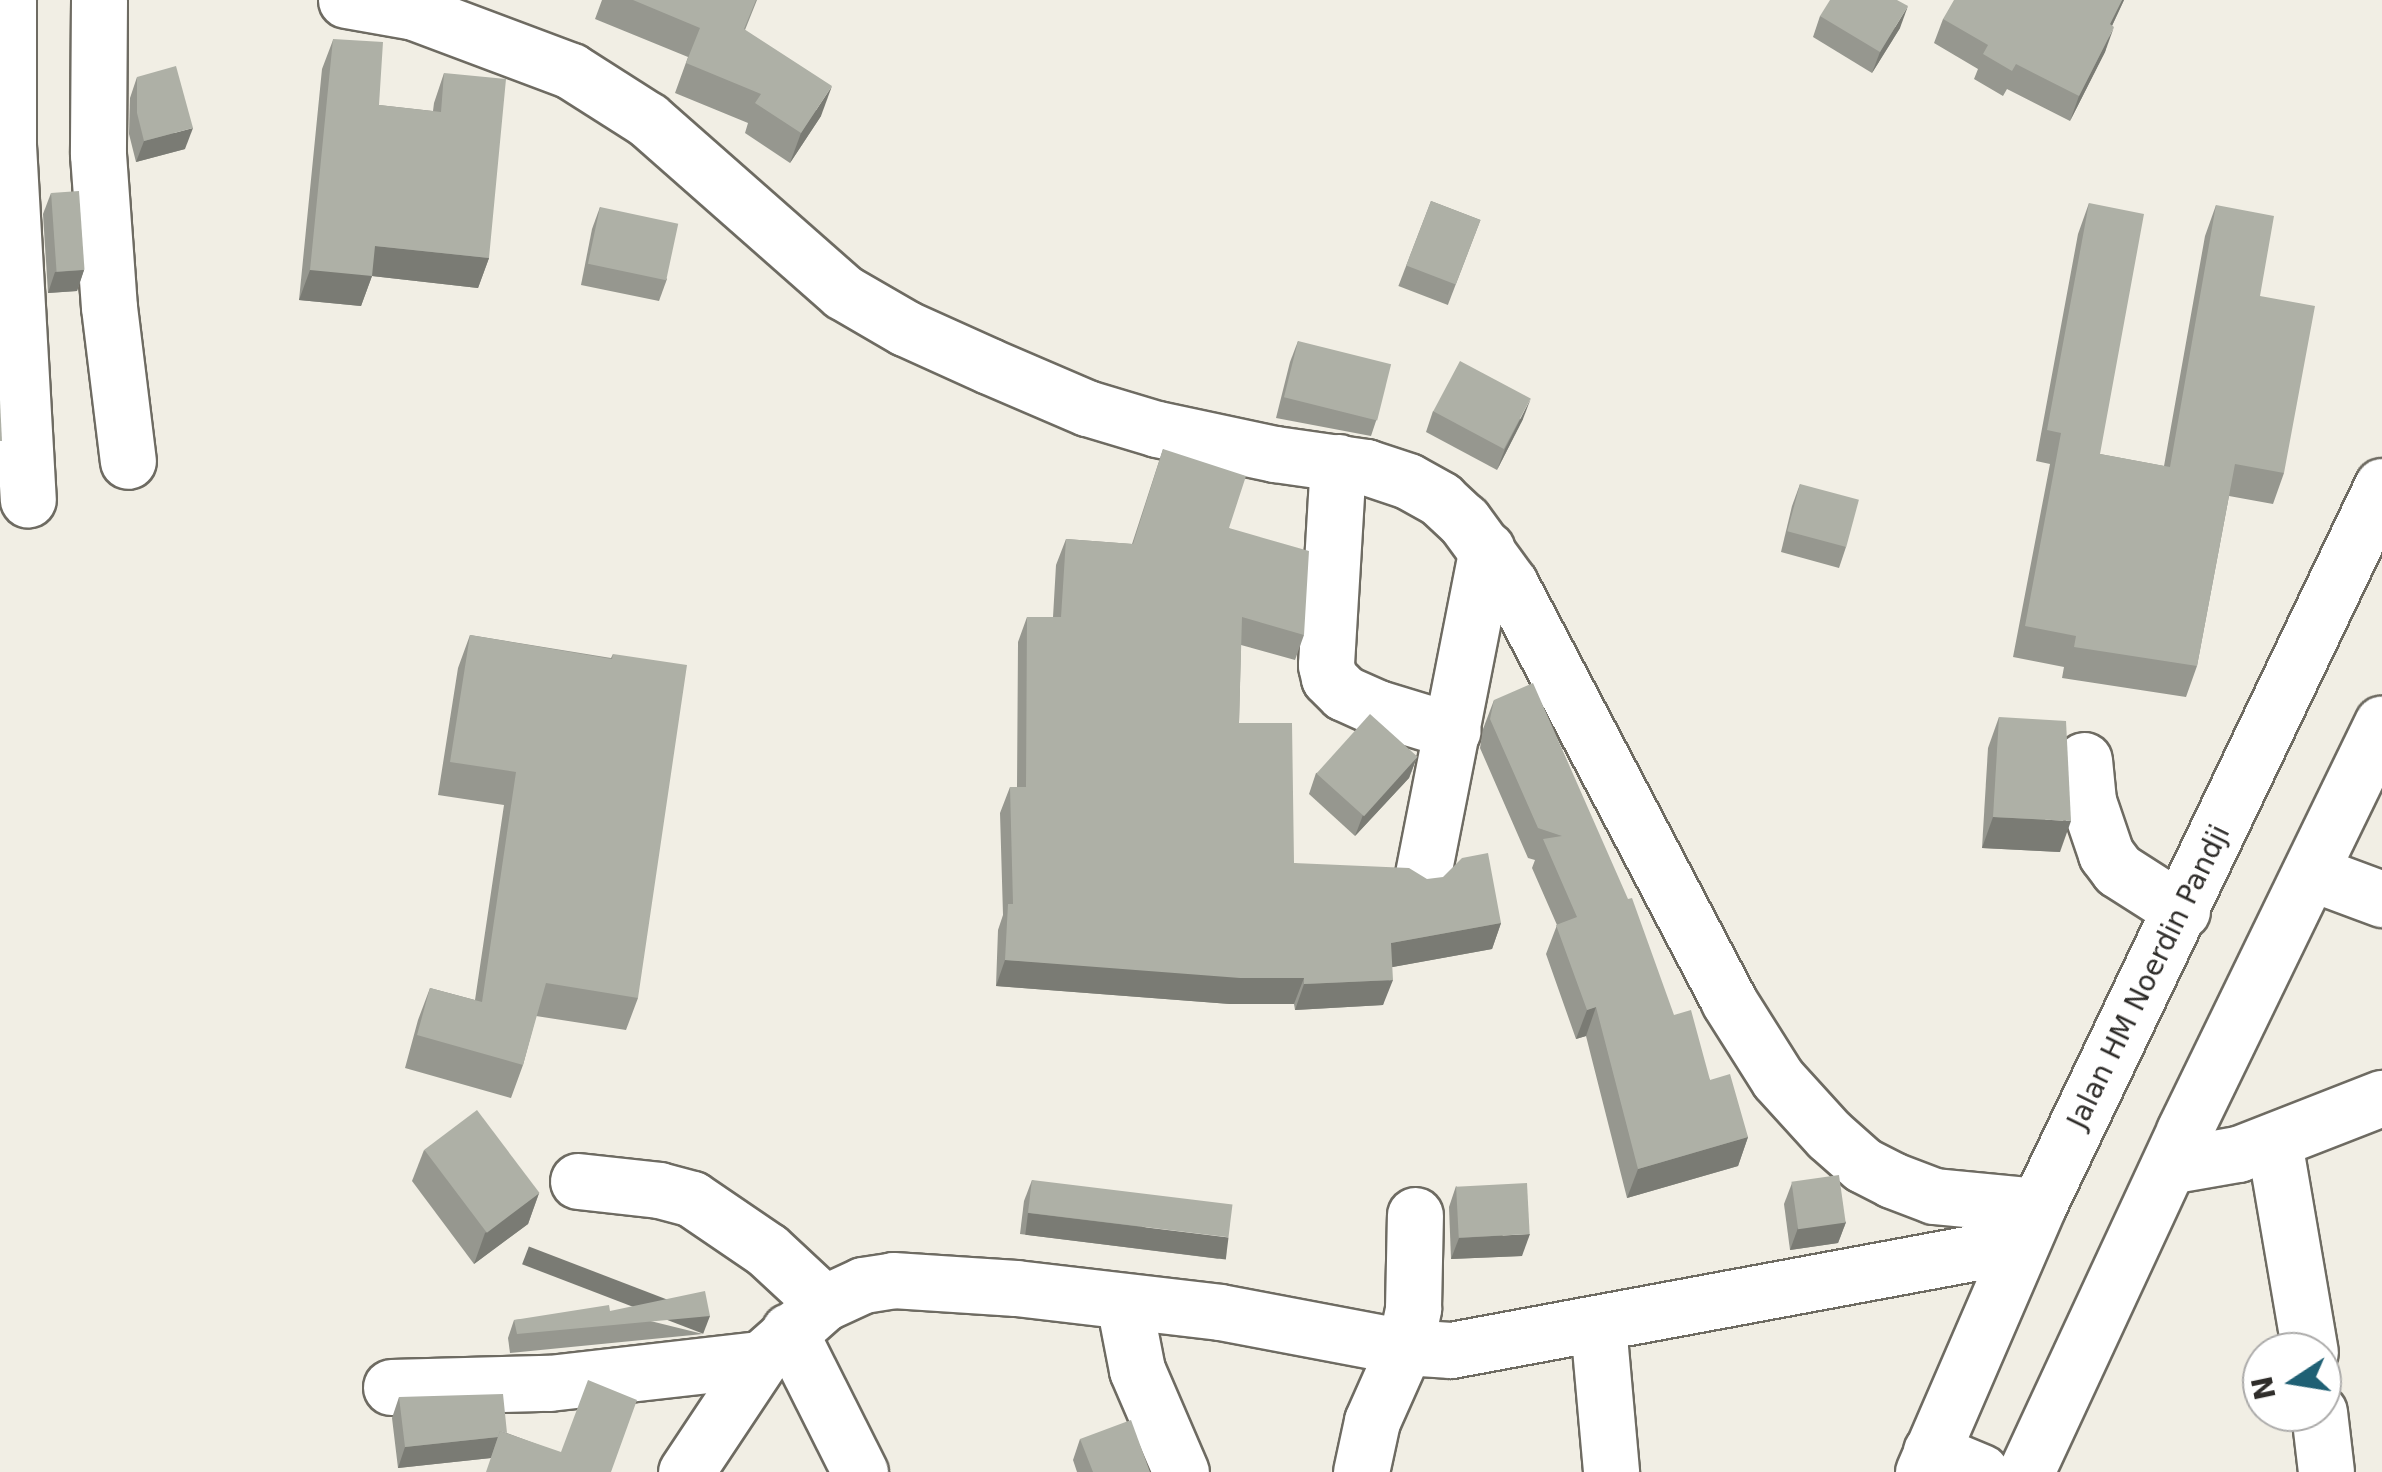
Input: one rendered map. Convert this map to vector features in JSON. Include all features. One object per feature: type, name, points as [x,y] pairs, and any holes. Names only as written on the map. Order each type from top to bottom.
[{"type":"street","points":[[3,0],[28,499]]},
{"type":"street","points":[[99,0],[98,154],[108,307],[128,461]]},
{"type":"street","points":[[346,0],[414,12],[571,72],[648,120],[843,292],[922,336],[1087,408],[1158,429],[1338,462],[1408,481],[1440,499],[1487,550],[1550,656],[1728,1000],[1778,1079],[1829,1135],[1863,1164],[1934,1196],[2029,1225]]},
{"type":"street","points":[[1338,462],[1326,665],[1329,678],[1344,693],[1378,708],[1454,731]]},
{"type":"street","name":"Jalan HM Noerdin Pandji","points":[[1927,1461],[2029,1225],[2382,486]]},
{"type":"street","points":[[1423,874],[1487,550]]},
{"type":"street","points":[[2026,1472],[2170,1166],[2349,887],[2382,724]]},
{"type":"street","points":[[2084,760],[2088,800],[2106,854],[2118,870],[2182,911]]},
{"type":"street","points":[[2170,1166],[2274,1142],[2382,1098]]},
{"type":"street","points":[[2274,1142],[2307,1332]]},
{"type":"street","points":[[578,1181],[659,1190],[692,1199],[738,1227],[860,1472]]},
{"type":"street","points":[[1361,1472],[1372,1422],[1405,1348],[1413,1308],[1415,1215]]},
{"type":"street","points":[[392,1386],[549,1383],[791,1331],[863,1285],[894,1280],[1016,1288],[1220,1312],[1405,1348],[1486,1346],[1598,1325],[2029,1225]]},
{"type":"street","points":[[1124,1303],[1137,1370],[1180,1472]]},
{"type":"street","points":[[1598,1325],[1611,1472]]},
{"type":"street","points":[[686,1472],[791,1331]]},
{"type":"street","points":[[2321,1432],[2326,1472]]},
{"type":"street","points":[[1927,1461],[1982,1472]]},
{"type":"building","points":[[633,0],[756,0],[744,29],[832,86],[801,133],[755,103],[761,94],[686,63],[700,28]]},
{"type":"building","points":[[1830,0],[1897,0],[1908,6],[1880,52],[1820,16]]},
{"type":"building","points":[[1954,0],[2122,0],[2110,24],[2114,27],[2079,96],[2016,64],[2012,71],[1983,54],[1988,45],[1943,19]]},
{"type":"building","points":[[333,39],[383,42],[379,105],[441,112],[444,73],[506,79],[489,258],[375,246],[372,276],[310,270]]},
{"type":"building","points":[[176,66],[193,128],[144,141],[137,113],[137,77]]},
{"type":"building","points":[[79,191],[85,270],[57,272],[51,193]]},
{"type":"building","points":[[1431,201],[1480,220],[1456,284],[1406,265]]},
{"type":"building","points":[[2089,203],[2144,214],[2100,454],[2170,467],[2216,205],[2274,216],[2260,296],[2315,306],[2284,473],[2235,464],[2197,666],[2074,647],[2076,636],[2025,626],[2061,433],[2047,430]]},
{"type":"building","points":[[600,207],[678,224],[666,280],[588,264]]},
{"type":"building","points":[[1298,341],[1391,364],[1377,421],[1284,397]]},
{"type":"building","points":[[1460,361],[1531,399],[1504,449],[1433,411]]},
{"type":"building","points":[[1163,449],[1246,476],[1229,528],[1309,551],[1304,635],[1242,617],[1239,723],[1292,723],[1294,863],[1409,868],[1427,879],[1443,877],[1462,858],[1488,853],[1501,923],[1391,943],[1393,980],[1304,984],[1304,978],[1240,978],[1005,960],[1008,904],[1013,904],[1010,787],[1026,787],[1027,617],[1061,617],[1066,539],[1133,544]]},
{"type":"building","points":[[1800,484],[1859,500],[1846,547],[1787,531]]},
{"type":"building","points":[[470,635],[612,659],[613,654],[687,665],[638,998],[546,983],[523,1065],[417,1035],[430,988],[482,1002],[516,772],[450,762]]},
{"type":"building","points":[[1533,683],[1628,899],[1632,898],[1674,1015],[1691,1010],[1710,1080],[1730,1074],[1748,1137],[1638,1169],[1596,1007],[1587,1010],[1556,925],[1577,917],[1543,839],[1562,836],[1538,828],[1490,719],[1494,700]]},
{"type":"building","points":[[1370,714],[1418,757],[1364,816],[1316,773]]},
{"type":"building","points":[[1999,717],[2066,721],[2071,821],[1993,817]]},
{"type":"building","points":[[477,1110],[540,1193],[487,1233],[424,1150]]},
{"type":"building","points":[[1839,1175],[1846,1223],[1798,1229],[1791,1182]]},
{"type":"building","points":[[1032,1180],[1232,1205],[1228,1237],[1028,1213]]},
{"type":"building","points":[[1527,1183],[1530,1234],[1459,1238],[1456,1187]]},
{"type":"building","points":[[705,1291],[710,1316],[517,1334],[514,1320],[609,1305],[610,1311]]},
{"type":"building","points":[[588,1380],[637,1400],[611,1472],[486,1472],[500,1431],[561,1452]]},
{"type":"building","points":[[503,1394],[507,1433],[405,1447],[399,1397]]},
{"type":"building","points":[[1131,1420],[1150,1472],[1093,1472],[1080,1439]]}]
